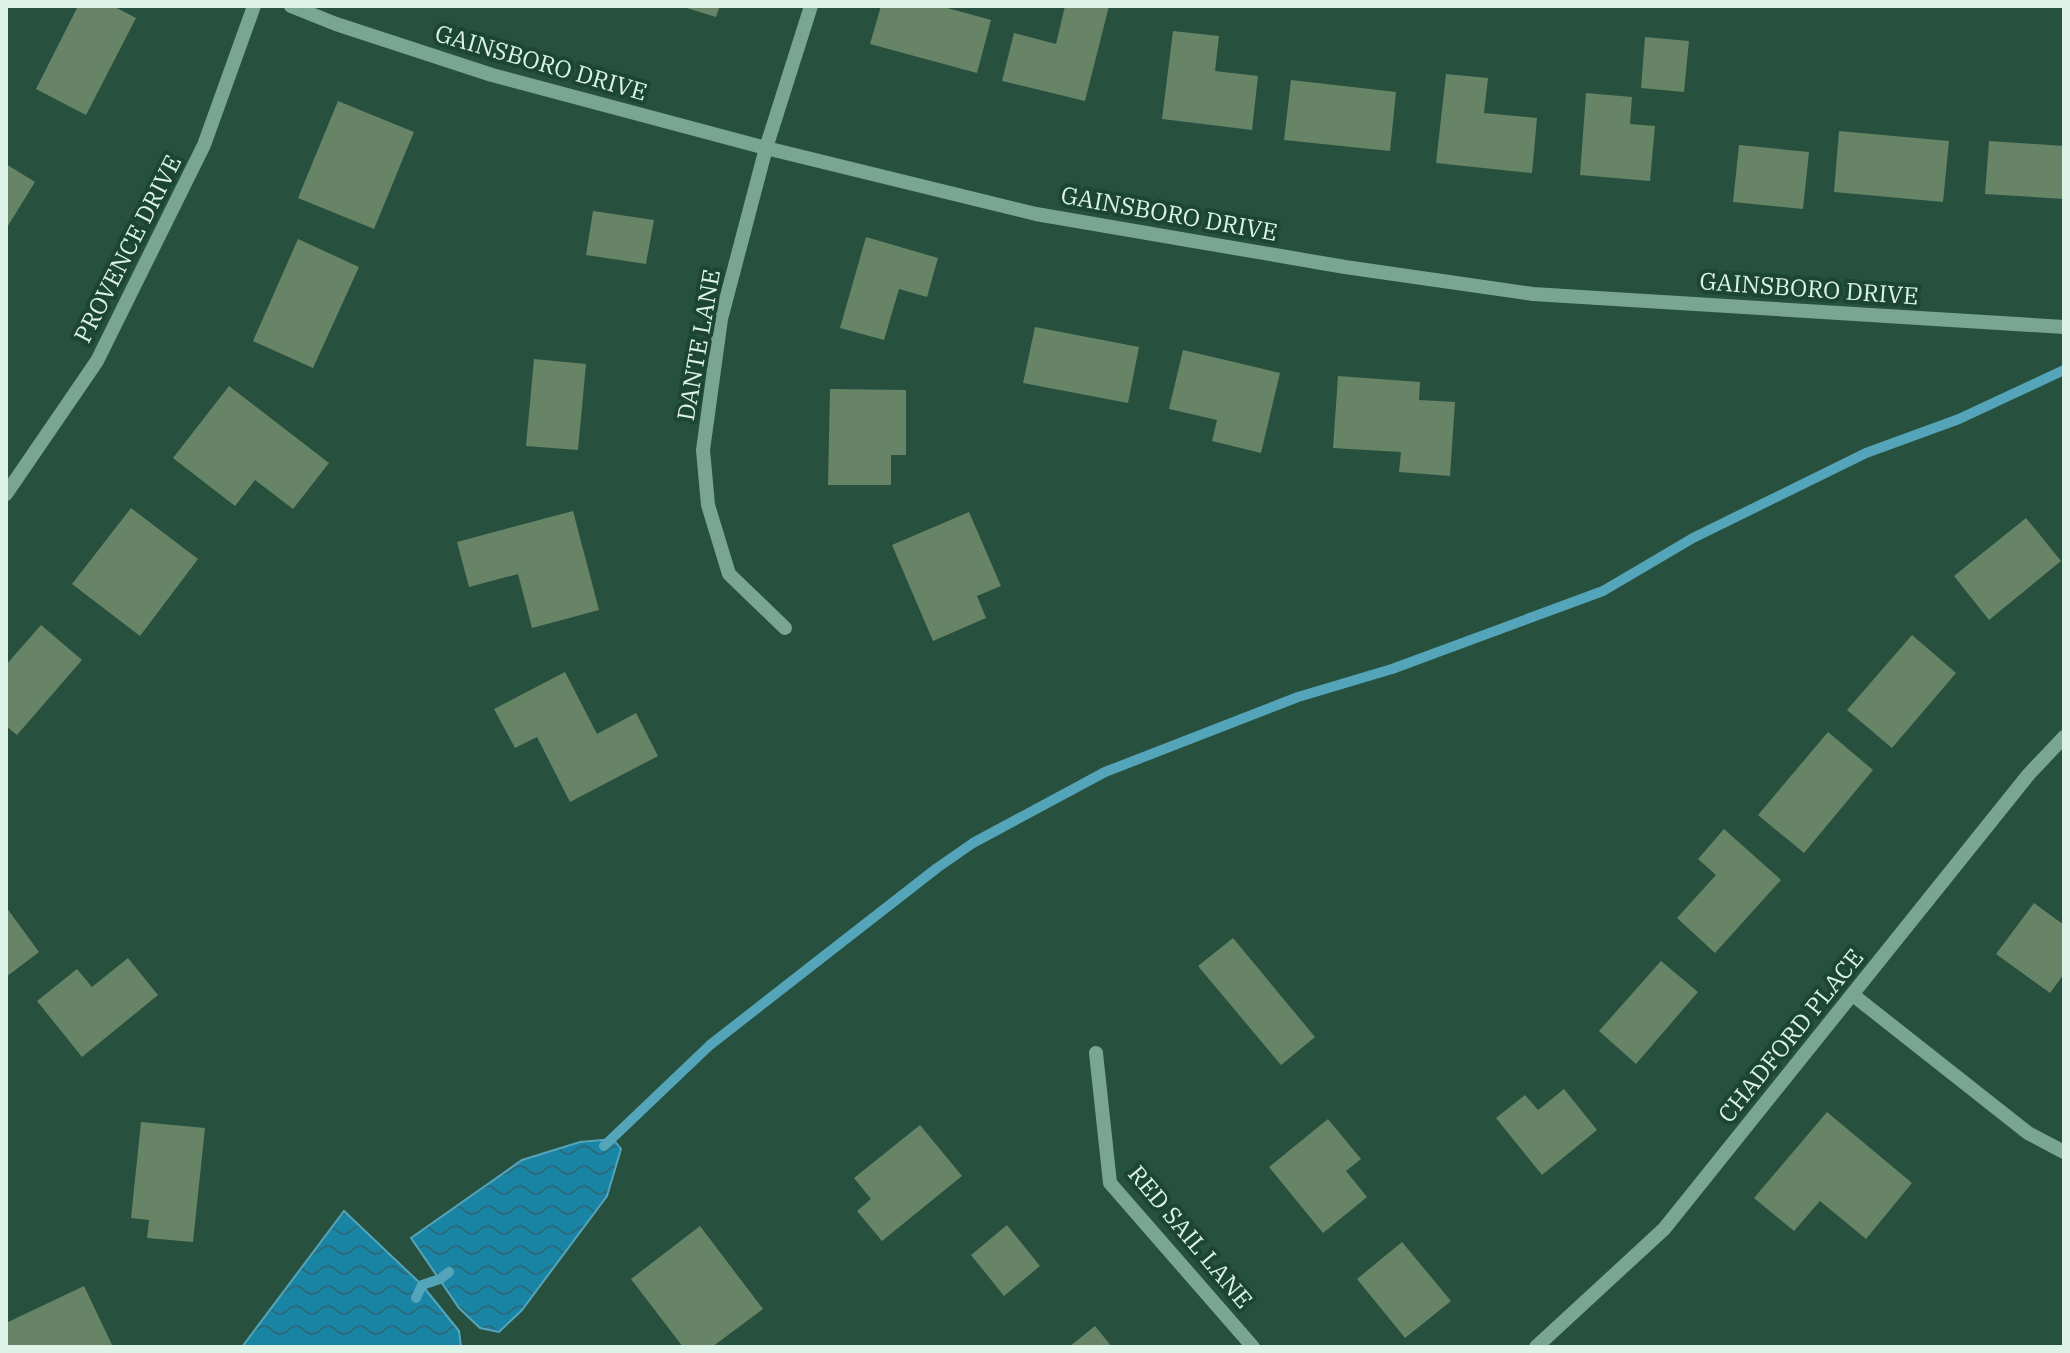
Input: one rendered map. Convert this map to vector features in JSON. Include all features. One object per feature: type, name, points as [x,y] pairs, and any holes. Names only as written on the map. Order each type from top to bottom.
[{"type":"street","name":"PROVENCE DRIVE","points":[[6,494],[97,361],[204,145],[254,6]]},
{"type":"street","name":"GAINSBORO DRIVE","points":[[291,6],[336,24],[492,75],[766,148],[1036,214],[1345,267],[1533,294],[2064,327]]},
{"type":"street","name":"DANTE LANE","points":[[785,628],[729,574],[708,505],[703,450],[721,319],[766,148],[811,6]]},
{"type":"street","name":"CHADFORD PLACE","points":[[1536,1347],[1664,1229],[2029,774],[2064,737]]},
{"type":"street","points":[[1853,995],[2028,1133],[2064,1152]]},
{"type":"street","name":"RED SAIL LANE","points":[[1096,1053],[1110,1183],[1253,1347]]},
{"type":"water","points":[[613,1139],[621,1149],[607,1196],[522,1310],[499,1332],[480,1328],[459,1308],[411,1238],[522,1160],[580,1142]]},
{"type":"water","points":[[344,1211],[422,1285],[459,1331],[461,1347],[242,1347]]},
{"type":"building","points":[[78,6],[113,6],[136,18],[86,115],[36,89]]},
{"type":"building","points":[[680,6],[720,6],[716,17]]},
{"type":"building","points":[[881,6],[940,6],[991,20],[977,73],[870,44]]},
{"type":"building","points":[[1065,6],[1109,6],[1085,101],[1002,81],[1014,33],[1056,44]]},
{"type":"building","points":[[1173,31],[1219,36],[1215,71],[1258,76],[1252,130],[1162,119]]},
{"type":"building","points":[[1645,37],[1689,41],[1684,92],[1641,88]]},
{"type":"building","points":[[1446,74],[1488,78],[1484,113],[1537,118],[1532,173],[1436,163]]},
{"type":"building","points":[[1291,80],[1396,92],[1390,151],[1284,140]]},
{"type":"building","points":[[1586,93],[1632,97],[1630,124],[1655,126],[1650,181],[1580,175]]},
{"type":"building","points":[[338,101],[414,132],[374,229],[298,198]]},
{"type":"building","points":[[1839,131],[1949,141],[1943,202],[1834,192]]},
{"type":"building","points":[[1989,141],[2064,146],[2064,199],[1985,194]]},
{"type":"building","points":[[1739,145],[1809,152],[1803,209],[1733,202]]},
{"type":"building","points":[[6,164],[35,182],[6,229]]},
{"type":"building","points":[[593,211],[654,220],[646,264],[586,255]]},
{"type":"building","points":[[866,237],[938,258],[927,297],[899,289],[884,340],[840,328]]},
{"type":"building","points":[[298,239],[359,267],[313,368],[253,341]]},
{"type":"building","points":[[1035,327],[1139,347],[1128,403],[1023,383]]},
{"type":"building","points":[[1183,350],[1280,373],[1261,453],[1212,441],[1217,420],[1169,409]]},
{"type":"building","points":[[534,359],[586,364],[578,450],[526,446]]},
{"type":"building","points":[[1338,376],[1420,382],[1419,400],[1455,402],[1450,476],[1399,472],[1401,452],[1333,448]]},
{"type":"building","points":[[229,386],[329,463],[293,509],[255,480],[235,506],[173,458]]},
{"type":"building","points":[[830,389],[906,390],[906,455],[891,455],[891,485],[828,485]]},
{"type":"building","points":[[131,508],[198,559],[140,636],[72,584]]},
{"type":"building","points":[[573,511],[599,610],[532,628],[518,574],[469,587],[457,542]]},
{"type":"building","points":[[969,512],[1001,586],[977,596],[986,618],[933,641],[892,545]]},
{"type":"building","points":[[2026,518],[2061,561],[1989,620],[1954,576]]},
{"type":"building","points":[[41,625],[82,660],[17,735],[6,726],[6,665]]},
{"type":"building","points":[[1912,635],[1956,673],[1892,748],[1847,710]]},
{"type":"building","points":[[565,672],[597,734],[636,713],[658,756],[570,802],[537,737],[515,748],[494,709]]},
{"type":"building","points":[[1828,732],[1873,770],[1804,853],[1758,815]]},
{"type":"building","points":[[1724,829],[1781,880],[1715,953],[1677,918],[1716,875],[1698,859]]},
{"type":"building","points":[[2034,903],[2064,925],[2064,974],[2050,993],[1996,954]]},
{"type":"building","points":[[6,907],[39,952],[6,977]]},
{"type":"building","points":[[1233,938],[1315,1037],[1281,1065],[1198,966]]},
{"type":"building","points":[[128,958],[158,995],[82,1057],[37,1001],[77,969],[92,987]]},
{"type":"building","points":[[1661,961],[1698,992],[1636,1064],[1599,1031]]},
{"type":"building","points":[[1564,1089],[1597,1130],[1542,1175],[1496,1118],[1525,1095],[1538,1110]]},
{"type":"building","points":[[1827,1112],[1912,1183],[1866,1239],[1820,1201],[1794,1231],[1754,1198]]},
{"type":"building","points":[[1328,1119],[1361,1159],[1346,1171],[1367,1197],[1323,1233],[1269,1167]]},
{"type":"building","points":[[141,1122],[205,1128],[193,1242],[147,1238],[149,1220],[131,1218]]},
{"type":"building","points":[[920,1125],[962,1176],[882,1241],[857,1211],[871,1199],[854,1178]]},
{"type":"building","points":[[1007,1225],[1040,1266],[1004,1296],[971,1255]]},
{"type":"building","points":[[700,1226],[763,1309],[712,1347],[683,1347],[631,1279]]},
{"type":"building","points":[[1402,1242],[1451,1301],[1405,1338],[1357,1279]]},
{"type":"building","points":[[84,1286],[113,1347],[6,1347],[6,1323]]},
{"type":"building","points":[[1095,1326],[1112,1347],[1069,1347]]},
{"type":"waterway","points":[[604,1146],[710,1045],[937,868],[973,843],[1105,772],[1298,697],[1392,669],[1603,591],[1693,538],[1866,453],[1959,419],[2064,370]]},
{"type":"waterway","points":[[416,1298],[422,1285],[440,1279],[449,1272]]}]
